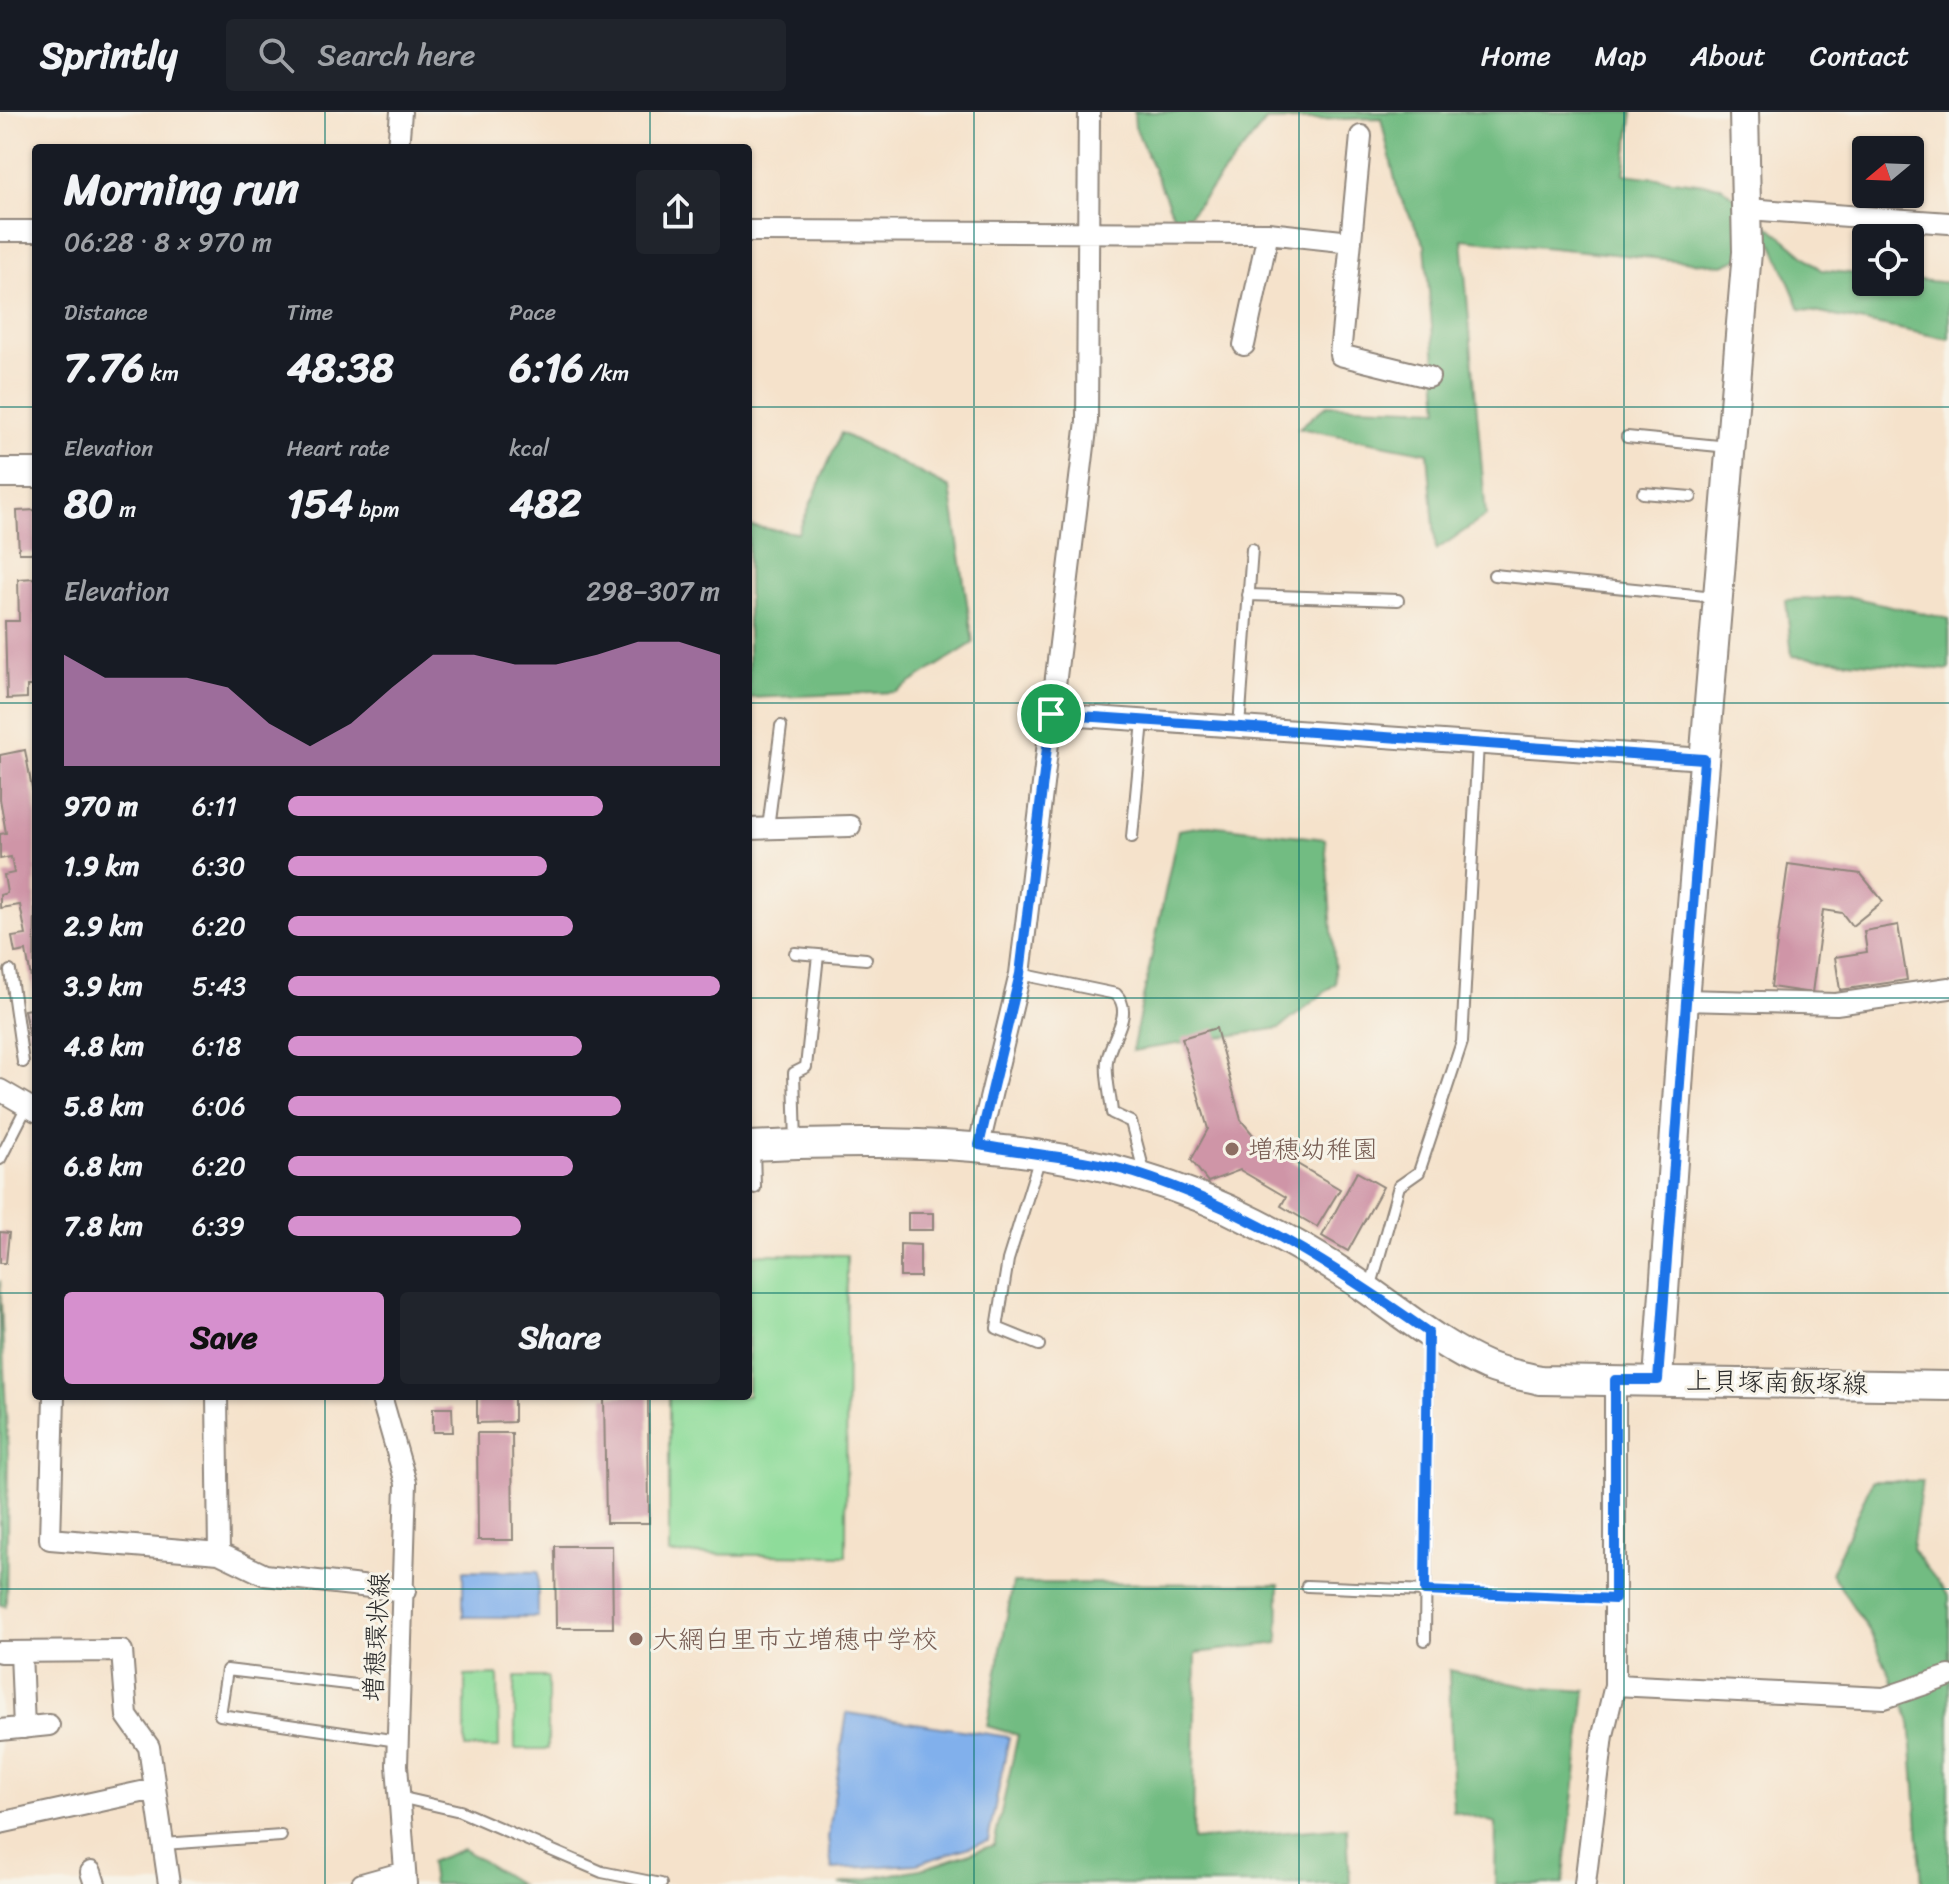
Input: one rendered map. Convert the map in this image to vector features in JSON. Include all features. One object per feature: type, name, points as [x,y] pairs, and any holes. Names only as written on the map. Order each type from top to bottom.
[{"type":"street","points":[[398,144],[401,112]]},
{"type":"street","points":[[979,1145],[1020,974],[1087,421],[1089,112]]},
{"type":"street","points":[[1658,1380],[1684,1000],[1747,252],[1744,112]]},
{"type":"street","points":[[1361,136],[1340,355],[1429,377]]},
{"type":"street","points":[[1747,209],[1949,223]]},
{"type":"street","points":[[0,231],[32,231]]},
{"type":"street","points":[[752,231],[1268,233],[1351,242]]},
{"type":"street","points":[[1244,345],[1268,233]]},
{"type":"street","points":[[0,473],[32,473]]},
{"type":"street","points":[[1051,714],[1704,759]]},
{"type":"street","points":[[758,829],[850,826]]},
{"type":"street","points":[[1684,1000],[1836,1004],[1949,988]]},
{"type":"street","points":[[0,1090],[31,1108]]},
{"type":"street","name":"上貝塚南飯塚線","points":[[752,1146],[979,1145],[1146,1177],[1256,1223],[1370,1291],[1428,1332],[1488,1366],[1540,1380],[1949,1386]]},
{"type":"street","points":[[1585,1884],[1603,1735],[1615,1685],[1615,1380]]},
{"type":"street","points":[[54,1400],[50,1539],[219,1553],[265,1575],[405,1591]]},
{"type":"street","points":[[217,1400],[219,1553]]},
{"type":"street","name":"増穂環状線","points":[[382,1400],[406,1483],[398,1741],[405,1878]]},
{"type":"street","points":[[24,1728],[10,1652],[122,1651],[127,1716],[149,1747],[169,1884]]},
{"type":"street","points":[[1615,1685],[1884,1698],[1949,1676]]},
{"type":"street","points":[[0,1730],[49,1725]]},
{"type":"street","points":[[0,1823],[155,1789]]},
{"type":"street","points":[[362,1884],[405,1878]]},
{"type":"lane","points":[[1627,437],[1731,447]]},
{"type":"lane","points":[[1643,493],[1691,497]]},
{"type":"lane","points":[[1239,727],[1252,549]]},
{"type":"lane","points":[[1494,575],[1717,597]]},
{"type":"lane","points":[[1248,595],[1398,600]]},
{"type":"lane","points":[[1132,837],[1143,721]]},
{"type":"lane","points":[[758,829],[781,726]]},
{"type":"lane","points":[[1370,1291],[1399,1186],[1419,1172],[1462,1042],[1478,742]]},
{"type":"lane","points":[[795,953],[866,959]]},
{"type":"lane","points":[[797,1146],[794,1073],[806,1067],[818,955]]},
{"type":"lane","points":[[10,971],[23,1062]]},
{"type":"lane","points":[[1020,974],[1116,994],[1121,999],[1125,1011],[1107,1060],[1112,1113],[1131,1122],[1146,1177]]},
{"type":"lane","points":[[0,1004],[15,1004]]},
{"type":"lane","points":[[0,1159],[31,1108]]},
{"type":"lane","points":[[752,1156],[755,1188]]},
{"type":"lane","points":[[1039,1345],[997,1328],[1008,1260],[1041,1156]]},
{"type":"lane","points":[[1425,1640],[1428,1332]]},
{"type":"lane","points":[[1307,1586],[1615,1599]]},
{"type":"lane","points":[[373,1687],[227,1670],[220,1715],[398,1741]]},
{"type":"lane","points":[[399,1797],[460,1811],[602,1872],[661,1884]]},
{"type":"lane","points":[[163,1844],[281,1836]]},
{"type":"green space","points":[[1134,112],[1633,112],[1624,174],[1721,186],[1821,270],[1852,273],[1852,296],[1924,296],[1924,280],[1949,283],[1949,339],[1800,309],[1773,244],[1723,265],[1462,239],[1486,516],[1436,550],[1428,453],[1299,428],[1327,405],[1439,409],[1425,245],[1398,193],[1381,118],[1266,121],[1179,228],[1135,127]]},
{"type":"green space","points":[[841,433],[950,488],[973,643],[896,692],[752,698],[752,527],[798,533]]},
{"type":"green space","points":[[1851,597],[1949,619],[1949,670],[1792,656],[1786,600]]},
{"type":"green space","points":[[1209,825],[1325,839],[1336,983],[1280,1028],[1132,1051],[1178,830]]},
{"type":"green space","points":[[752,1254],[847,1255],[846,1556],[669,1554],[669,1400],[752,1400]]},
{"type":"green space","points":[[0,1280],[8,1455],[6,1606],[0,1605]]},
{"type":"green space","points":[[1872,1481],[1922,1481],[1912,1549],[1949,1596],[1949,1884],[1922,1884],[1910,1719],[1870,1632],[1831,1573]]},
{"type":"green space","points":[[1013,1583],[1279,1584],[1278,1643],[1196,1653],[1193,1840],[1347,1827],[1350,1884],[840,1884],[925,1868],[994,1845],[1018,1735],[987,1726]]},
{"type":"green space","points":[[1449,1670],[1529,1687],[1586,1691],[1563,1884],[1495,1884],[1496,1823],[1453,1811]]},
{"type":"green space","points":[[498,1675],[499,1748],[465,1748],[465,1676]]},
{"type":"green space","points":[[515,1677],[548,1677],[548,1749],[515,1749]]},
{"type":"green space","points":[[463,1849],[519,1884],[433,1884],[430,1862]]},
{"type":"water","points":[[463,1571],[538,1572],[538,1617],[463,1617]]},
{"type":"water","points":[[847,1713],[1009,1737],[988,1841],[917,1864],[832,1869],[828,1838]]},
{"type":"building","points":[[32,510],[32,553],[19,553],[17,511]]},
{"type":"building","points":[[32,578],[32,686],[27,686],[27,698],[7,699],[5,621],[19,621],[18,579]]},
{"type":"building","points":[[25,750],[32,788],[32,983],[26,951],[15,953],[12,937],[26,935],[20,905],[0,908],[0,895],[7,893],[4,875],[14,873],[11,857],[0,859],[0,834],[6,833],[0,799],[0,755]]},
{"type":"building","points":[[1788,864],[1861,874],[1883,901],[1852,926],[1842,913],[1823,910],[1812,993],[1771,987]]},
{"type":"building","points":[[1898,925],[1907,980],[1840,990],[1835,957],[1867,952],[1864,931]]},
{"type":"building","points":[[32,1009],[32,1036],[29,1036],[24,1010]]},
{"type":"building","points":[[1216,1028],[1241,1120],[1258,1141],[1340,1189],[1317,1227],[1281,1206],[1286,1197],[1240,1170],[1208,1182],[1191,1160],[1208,1129],[1182,1038]]},
{"type":"building","points":[[1357,1172],[1383,1187],[1348,1251],[1322,1236]]},
{"type":"building","points":[[908,1213],[933,1213],[933,1230],[908,1230]]},
{"type":"building","points":[[0,1232],[9,1233],[6,1263],[0,1263]]},
{"type":"building","points":[[900,1244],[920,1245],[920,1277],[900,1277]]},
{"type":"building","points":[[477,1400],[514,1400],[514,1422],[477,1423]]},
{"type":"building","points":[[604,1400],[648,1400],[649,1523],[606,1523]]},
{"type":"building","points":[[433,1408],[452,1408],[453,1432],[433,1432]]},
{"type":"building","points":[[477,1433],[512,1433],[513,1540],[478,1540]]},
{"type":"building","points":[[555,1546],[612,1546],[613,1628],[556,1628]]},
{"type":"place","name":"増穂幼稚園","points":[[1232,1149]]},
{"type":"place","name":"大網白里市立増穂中学校","points":[[636,1639]]},
{"type":"route","points":[[1051,714],[1704,759],[1658,1380],[1615,1380],[1615,1599],[1425,1591],[1428,1332],[1352,1278],[1256,1223],[1203,1198],[1131,1172],[979,1145],[1020,974],[1051,714]]}]
